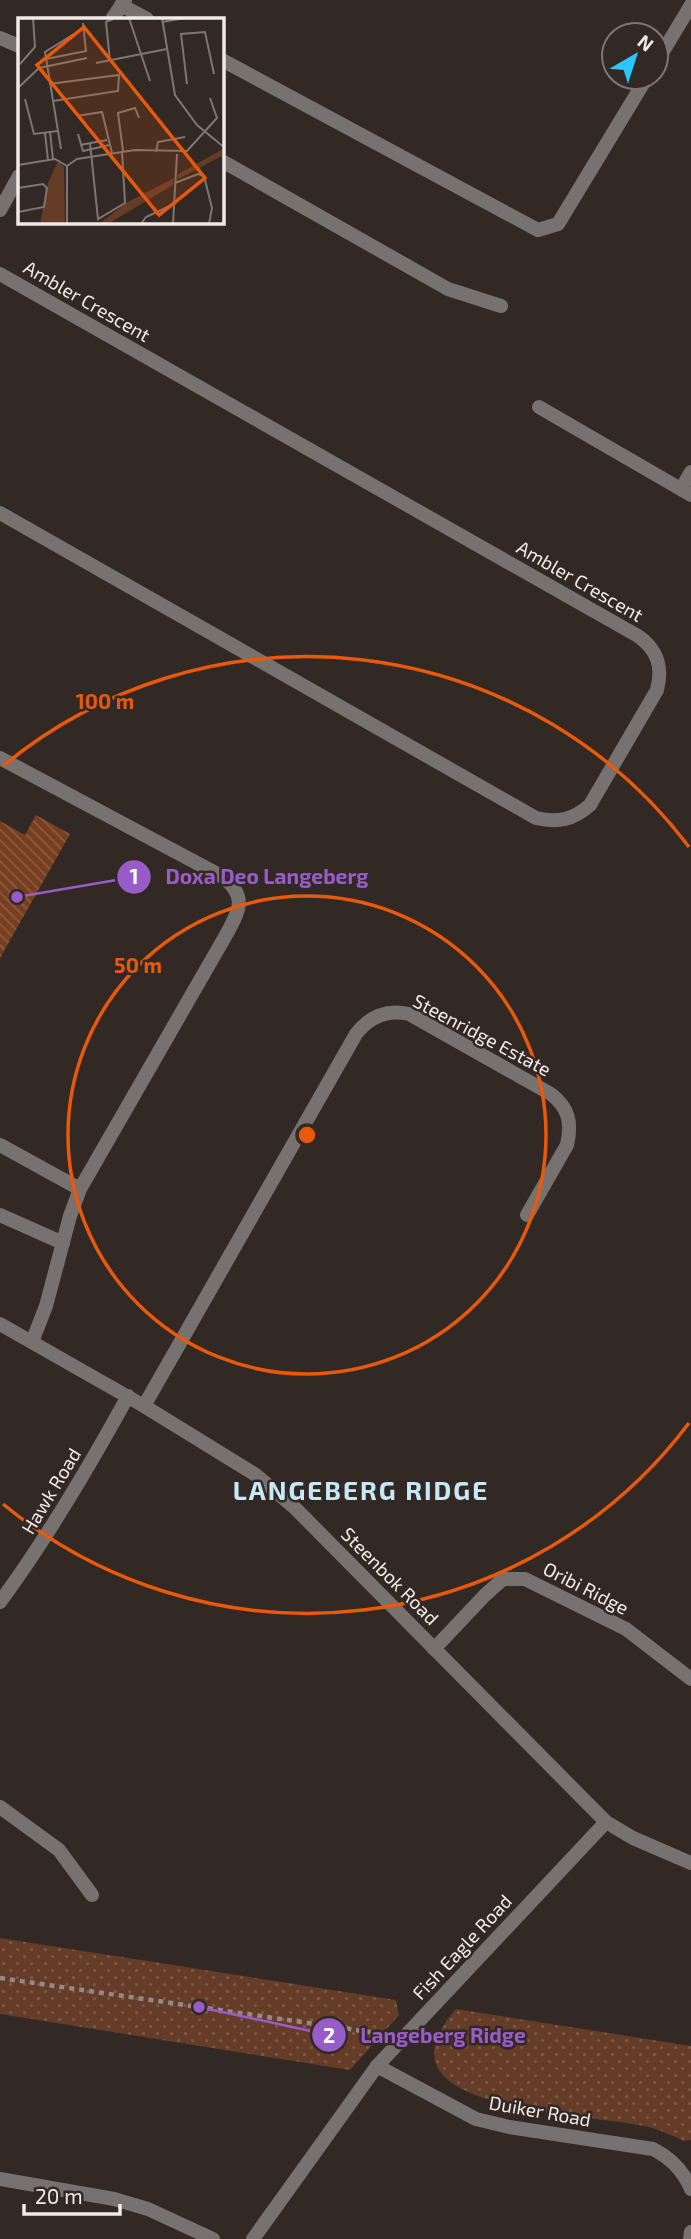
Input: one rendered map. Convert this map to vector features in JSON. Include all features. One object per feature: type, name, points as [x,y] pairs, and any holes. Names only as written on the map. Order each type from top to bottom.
[{"type":"street","points":[[113,18],[123,3],[146,18]]},
{"type":"street","points":[[670,40],[691,5]]},
{"type":"street","points":[[0,38],[18,46]]},
{"type":"street","points":[[224,61],[538,230],[558,224],[639,91]]},
{"type":"street","points":[[224,162],[448,289],[501,306]]},
{"type":"street","points":[[0,210],[18,178]]},
{"type":"street","name":"Ambler Crescent","points":[[0,274],[638,636],[648,643],[656,655],[661,676],[657,690],[590,805],[573,817],[561,821],[536,818],[0,513]]},
{"type":"street","points":[[539,407],[686,492],[691,472]]},
{"type":"street","points":[[0,758],[223,877],[231,884],[240,902],[237,915],[226,935],[80,1189],[69,1216],[46,1307],[32,1342]]},
{"type":"street","name":"Steenridge Estate","points":[[144,1406],[356,1034],[363,1024],[373,1018],[397,1011],[410,1014],[559,1100],[569,1119],[567,1144],[527,1215]]},
{"type":"street","points":[[0,1145],[80,1189]]},
{"type":"street","points":[[0,1215],[63,1243]]},
{"type":"street","name":"Steenbok Road","points":[[0,1324],[128,1396],[256,1475],[283,1496],[606,1822],[642,1843],[691,1863]]},
{"type":"street","name":"Hawk Road","points":[[0,1602],[32,1558],[128,1396]]},
{"type":"street","name":"Oribi Ridge","points":[[434,1649],[503,1579],[525,1579],[625,1629],[691,1679]]},
{"type":"street","points":[[0,1807],[59,1850],[92,1895]]},
{"type":"street","name":"Fish Eagle Road","points":[[253,2239],[377,2066],[606,1822]]},
{"type":"street","name":"Duiker Road","points":[[377,2066],[476,2119],[509,2127],[653,2149],[679,2168],[691,2189]]},
{"type":"street","points":[[0,2179],[114,2199],[158,2213],[213,2239]]},
{"type":"street","points":[[690,2239],[691,2232]]},
{"type":"path","points":[[0,1978],[404,2037]]},
{"type":"shaded area","points":[[0,1938],[396,2000],[399,2015],[350,2070],[0,2014]]},
{"type":"shaded area","points":[[456,2009],[691,2046],[691,2140],[684,2141],[644,2126],[510,2105],[460,2088],[443,2075],[434,2058],[438,2036]]},
{"type":"building","points":[[36,815],[70,834],[0,958],[0,821],[25,835]]},
{"type":"place","name":"Doxa Deo Langeberg","points":[[17,897]]},
{"type":"place","name":"Langeberg Ridge","points":[[199,2007]]},
{"type":"district","name":"LANGEBERG RIDGE","points":[[361,1491]]}]
